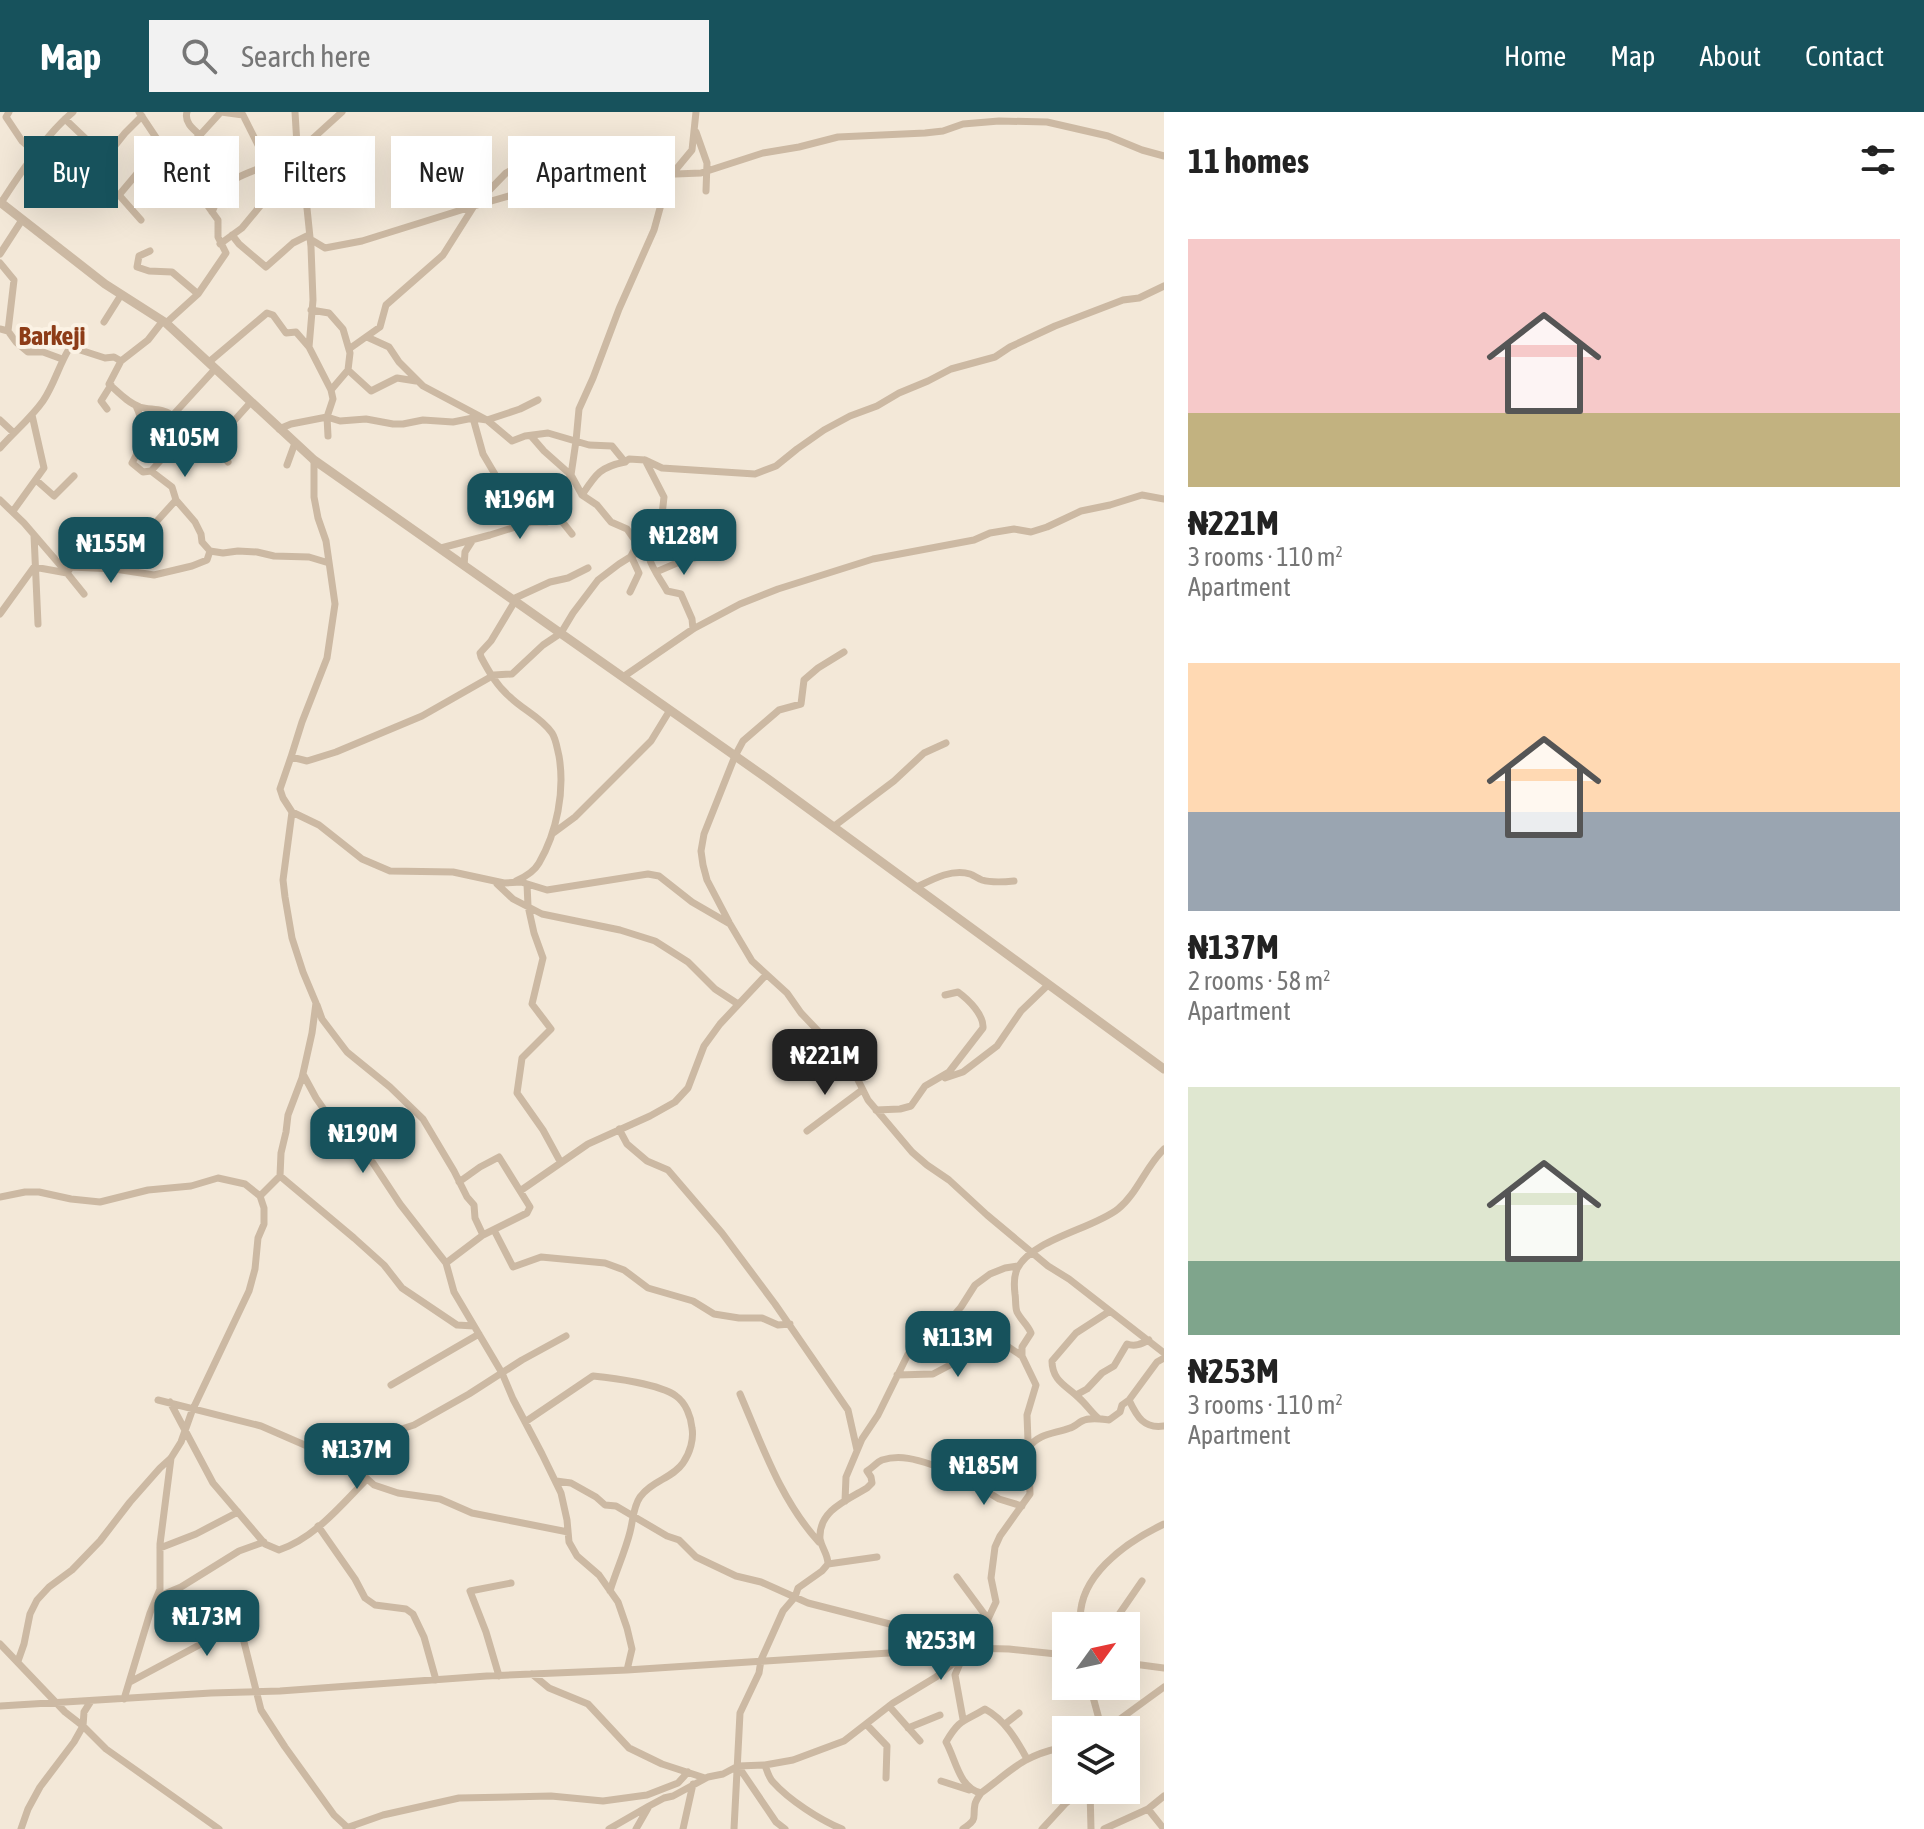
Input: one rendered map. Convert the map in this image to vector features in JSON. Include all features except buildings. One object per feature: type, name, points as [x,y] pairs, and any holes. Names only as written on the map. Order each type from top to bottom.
[{"type":"street","points":[[9,112],[6,117],[24,142]]},
{"type":"street","points":[[50,136],[73,112]]},
{"type":"street","points":[[187,112],[189,124],[200,135],[221,112],[243,115],[255,139]]},
{"type":"street","points":[[295,112],[296,136]]},
{"type":"street","points":[[316,136],[342,112]]},
{"type":"street","points":[[675,171],[692,150],[696,112]]},
{"type":"street","points":[[118,142],[141,114],[155,136]]},
{"type":"street","points":[[65,119],[83,136]]},
{"type":"street","points":[[675,174],[706,171],[763,153],[838,137],[906,135],[999,121],[1047,122],[1108,136],[1164,156]]},
{"type":"street","points":[[695,130],[707,163],[706,191]]},
{"type":"street","points":[[24,167],[1,203],[121,295],[164,323],[314,460],[735,756],[1164,1069]]},
{"type":"street","points":[[212,212],[221,191],[240,176],[255,170]]},
{"type":"street","points":[[492,187],[508,172]]},
{"type":"street","points":[[134,175],[119,195],[141,220]]},
{"type":"street","points":[[136,406],[142,421],[142,440],[132,463],[143,472],[151,471],[184,430],[172,416],[160,410],[136,406],[109,384],[121,361],[198,294],[226,253],[220,244],[218,220],[209,208]]},
{"type":"street","points":[[220,244],[242,228],[258,208]]},
{"type":"street","points":[[307,208],[313,300],[309,347]]},
{"type":"street","points":[[310,237],[325,248],[362,241],[468,208]]},
{"type":"street","points":[[349,349],[380,327],[386,305],[443,255],[473,208]]},
{"type":"street","points":[[512,512],[550,484],[566,486],[571,475],[579,409],[654,230],[659,208]]},
{"type":"street","points":[[0,254],[22,220]]},
{"type":"street","points":[[232,235],[266,267],[293,243],[310,237]]},
{"type":"street","points":[[150,251],[139,256],[137,267],[172,272],[198,294]]},
{"type":"street","points":[[0,263],[14,280],[4,330],[28,352],[43,352],[62,359]]},
{"type":"street","points":[[582,495],[605,467],[629,459],[645,460],[662,468],[755,474],[776,466],[806,442],[850,416],[951,369],[995,357],[1055,326],[1123,300],[1139,298],[1164,286]]},
{"type":"street","points":[[104,322],[121,295]]},
{"type":"street","points":[[311,310],[329,313],[343,329],[349,349],[348,370],[331,390]]},
{"type":"street","points":[[172,416],[212,365],[267,313],[273,315],[286,333],[296,332],[309,347],[331,390],[333,399],[327,417],[328,436]]},
{"type":"street","points":[[367,337],[389,347],[423,386],[487,420],[512,441],[548,433],[589,445],[612,446],[625,462]]},
{"type":"street","points":[[0,448],[45,398],[69,349],[121,361]]},
{"type":"street","points":[[348,370],[371,391],[397,378],[418,381]]},
{"type":"street","points":[[107,409],[101,401],[111,385]]},
{"type":"street","points":[[279,429],[327,417],[340,421],[366,419],[393,424],[423,420],[487,420],[538,400]]},
{"type":"street","points":[[228,462],[215,442],[250,403]]},
{"type":"street","points":[[13,511],[44,468],[32,415]]},
{"type":"street","points":[[473,418],[483,454],[519,525]]},
{"type":"street","points":[[0,420],[14,433]]},
{"type":"street","points":[[531,436],[571,475],[582,495],[597,505],[611,522],[627,529],[636,547],[631,556]]},
{"type":"street","points":[[287,465],[295,443]]},
{"type":"street","points":[[314,460],[314,497],[326,541],[335,604],[327,658],[280,789],[292,812],[319,825],[362,859],[390,871],[453,872],[547,890],[648,874],[659,876],[692,902],[730,924]]},
{"type":"street","points":[[645,460],[664,497],[662,515],[679,536]]},
{"type":"street","points":[[151,471],[172,487],[176,500],[195,522],[202,542],[210,551],[309,557],[329,563]]},
{"type":"street","points":[[36,480],[54,496],[74,476]]},
{"type":"street","points":[[623,677],[693,629],[740,604],[778,589],[873,559],[974,540],[990,533],[1014,529],[1031,532],[1081,511],[1142,495],[1164,499]]},
{"type":"street","points":[[0,500],[84,594]]},
{"type":"street","points":[[115,569],[143,543],[176,500]]},
{"type":"street","points":[[441,548],[531,522],[547,522],[556,514],[572,534]]},
{"type":"street","points":[[291,757],[313,760],[405,724],[492,676],[512,674],[561,633],[598,580],[631,556],[645,554],[691,532]]},
{"type":"street","points":[[34,535],[38,624]]},
{"type":"street","points":[[464,566],[465,552],[473,540]]},
{"type":"street","points":[[67,573],[71,567],[154,575],[204,562],[210,551]]},
{"type":"street","points":[[645,554],[667,591],[681,594],[693,629]]},
{"type":"street","points":[[630,592],[639,573],[631,556]]},
{"type":"street","points":[[656,572],[703,556]]},
{"type":"street","points":[[34,567],[67,573]]},
{"type":"street","points":[[0,614],[34,567]]},
{"type":"street","points":[[512,883],[528,876],[538,865],[559,807],[562,773],[554,735],[512,699],[492,676],[480,653],[491,641],[514,600],[588,568]]},
{"type":"street","points":[[821,1543],[820,1534],[829,1512],[872,1483],[867,1471],[881,1460],[903,1458],[927,1461],[945,1468],[973,1472],[1028,1448],[1034,1440],[1044,1435],[1073,1427],[1082,1421],[1109,1420],[1120,1412],[1122,1405],[1164,1356],[1149,1340],[1048,1266],[912,1152],[876,1110],[852,1068],[801,1013],[787,993],[752,961],[707,880],[701,851],[704,834],[743,741],[779,710],[801,704],[804,680],[844,652]]},
{"type":"street","points":[[550,835],[575,817],[651,741],[670,710]]},
{"type":"street","points":[[833,827],[894,781],[924,753],[946,743]]},
{"type":"street","points":[[292,812],[283,880],[285,897],[292,938],[322,1019],[347,1052],[423,1119],[474,1205],[475,1218],[483,1235]]},
{"type":"street","points":[[915,888],[937,877],[968,873],[981,880],[1014,881]]},
{"type":"street","points":[[496,882],[513,899],[542,914],[620,930],[655,941],[688,962],[715,989],[738,1004]]},
{"type":"street","points":[[527,884],[528,906],[543,958],[532,1004],[551,1029],[522,1058],[517,1093],[561,1163]]},
{"type":"street","points":[[520,1191],[588,1144],[675,1102],[688,1088],[704,1046],[766,975]]},
{"type":"street","points":[[939,1079],[963,1072],[997,1046],[1021,1011],[1048,985]]},
{"type":"street","points":[[876,1110],[911,1106],[925,1086],[949,1072],[983,1028],[982,1017],[966,997],[958,992],[945,995]]},
{"type":"street","points":[[260,1196],[280,1176],[288,1115],[303,1074],[316,1003]]},
{"type":"street","points":[[303,1074],[332,1121],[373,1163],[446,1263],[454,1292],[502,1373],[556,1481],[569,1542],[577,1556],[599,1575],[618,1602],[632,1649],[627,1670]]},
{"type":"street","points":[[807,1131],[862,1090]]},
{"type":"street","points":[[619,1129],[627,1144],[647,1161],[668,1170],[702,1209],[790,1324],[848,1410],[857,1450]]},
{"type":"street","points":[[963,1719],[955,1675],[976,1626],[988,1619],[996,1602],[991,1578],[995,1547],[1030,1494],[1027,1415],[1036,1385],[1022,1356],[1022,1347],[1031,1333],[1017,1313],[1014,1287],[1018,1266],[1032,1252],[1121,1207],[1164,1149]]},
{"type":"street","points":[[446,1263],[483,1235],[527,1213],[530,1207],[499,1157],[459,1182]]},
{"type":"street","points":[[280,1176],[384,1265],[402,1288],[457,1325],[474,1326]]},
{"type":"street","points":[[0,1197],[39,1192],[93,1202],[110,1201],[148,1190],[191,1186],[218,1178],[245,1184],[260,1196],[264,1208],[264,1224],[258,1238],[249,1291],[181,1442],[100,1541],[37,1600],[30,1614],[18,1661]]},
{"type":"street","points":[[494,1230],[513,1267],[541,1257],[605,1263],[624,1270],[648,1288],[693,1301],[714,1314],[762,1318],[778,1325],[790,1324]]},
{"type":"street","points":[[845,1501],[846,1477],[857,1450],[913,1344],[949,1321],[975,1285],[990,1274],[1018,1266]]},
{"type":"street","points":[[1098,1419],[1061,1384],[1052,1369],[1052,1361],[1076,1333],[1110,1311]]},
{"type":"street","points":[[391,1385],[479,1334]]},
{"type":"street","points":[[323,1452],[353,1440],[414,1425],[566,1336]]},
{"type":"street","points":[[1076,1395],[1114,1366],[1127,1344],[1132,1346],[1149,1340]]},
{"type":"street","points":[[897,1375],[933,1374],[988,1345],[1001,1342],[1022,1356]]},
{"type":"street","points":[[525,1422],[593,1376],[626,1379],[677,1396],[690,1415],[694,1437],[684,1462],[639,1497],[610,1591]]},
{"type":"street","points":[[734,1829],[740,1713],[783,1611],[795,1597],[798,1588],[828,1564],[828,1556],[821,1543],[804,1525],[785,1495],[740,1394]]},
{"type":"street","points":[[158,1400],[261,1426],[353,1466],[374,1485],[398,1493],[440,1499],[472,1513],[568,1532]]},
{"type":"street","points":[[1129,1400],[1146,1426],[1164,1426]]},
{"type":"street","points":[[170,1402],[213,1483],[264,1542],[279,1550],[291,1546],[330,1518],[367,1479]]},
{"type":"street","points":[[124,1699],[160,1589],[160,1548],[171,1458]]},
{"type":"street","points":[[964,1472],[999,1499],[1022,1506]]},
{"type":"street","points":[[556,1481],[571,1483],[605,1505],[616,1506],[679,1540],[696,1557],[736,1576],[761,1582],[808,1603],[917,1631],[966,1648]]},
{"type":"street","points":[[160,1548],[238,1512]]},
{"type":"street","points":[[1082,1612],[1082,1598],[1092,1582],[1128,1544],[1164,1524]]},
{"type":"street","points":[[318,1526],[365,1598],[375,1605],[406,1609],[413,1614],[424,1637],[436,1680]]},
{"type":"street","points":[[157,1597],[181,1587],[239,1551],[264,1542]]},
{"type":"street","points":[[828,1564],[877,1557]]},
{"type":"street","points":[[957,1577],[988,1619]]},
{"type":"street","points":[[1121,1612],[1142,1581]]},
{"type":"street","points":[[499,1676],[470,1591],[511,1583]]},
{"type":"street","points":[[130,1682],[201,1644],[238,1618],[261,1710],[334,1815],[348,1828],[383,1815],[459,1798],[551,1796],[603,1801],[647,1795],[678,1783],[688,1772]]},
{"type":"street","points":[[0,1644],[65,1712],[106,1749],[219,1829]]},
{"type":"street","points":[[0,1706],[966,1648],[1052,1654]]},
{"type":"street","points":[[609,1829],[664,1798],[738,1766],[797,1759],[844,1741],[889,1706],[962,1657]]},
{"type":"street","points":[[1140,1665],[1164,1668]]},
{"type":"street","points":[[532,1674],[549,1688],[588,1704],[629,1748],[662,1764],[706,1778]]},
{"type":"street","points":[[1124,1716],[1164,1687]]},
{"type":"street","points":[[21,1829],[40,1787],[83,1726],[84,1712],[91,1701]]},
{"type":"street","points":[[889,1706],[920,1741]]},
{"type":"street","points":[[971,1791],[965,1785],[946,1742],[963,1719],[985,1709],[996,1715],[1027,1759]]},
{"type":"street","points":[[1005,1724],[1019,1713]]},
{"type":"street","points":[[908,1728],[940,1715]]},
{"type":"street","points":[[866,1724],[887,1746],[886,1778]]},
{"type":"street","points":[[968,1827],[976,1814],[975,1804],[981,1793],[1014,1766],[1037,1753],[1052,1750]]},
{"type":"street","points":[[765,1765],[771,1780],[802,1806],[842,1829]]},
{"type":"street","points":[[738,1766],[776,1822],[785,1829]]},
{"type":"street","points":[[941,1781],[981,1793]]},
{"type":"street","points":[[683,1829],[693,1784]]},
{"type":"street","points":[[1104,1829],[1148,1809],[1164,1796]]},
{"type":"street","points":[[1042,1829],[1065,1804]]},
{"type":"street","points":[[1090,1804],[1091,1829]]},
{"type":"street","points":[[636,1829],[649,1806]]},
{"type":"street","points":[[1148,1809],[1164,1829]]},
{"type":"district","name":"Barkeji","points":[[52,336]]}]
